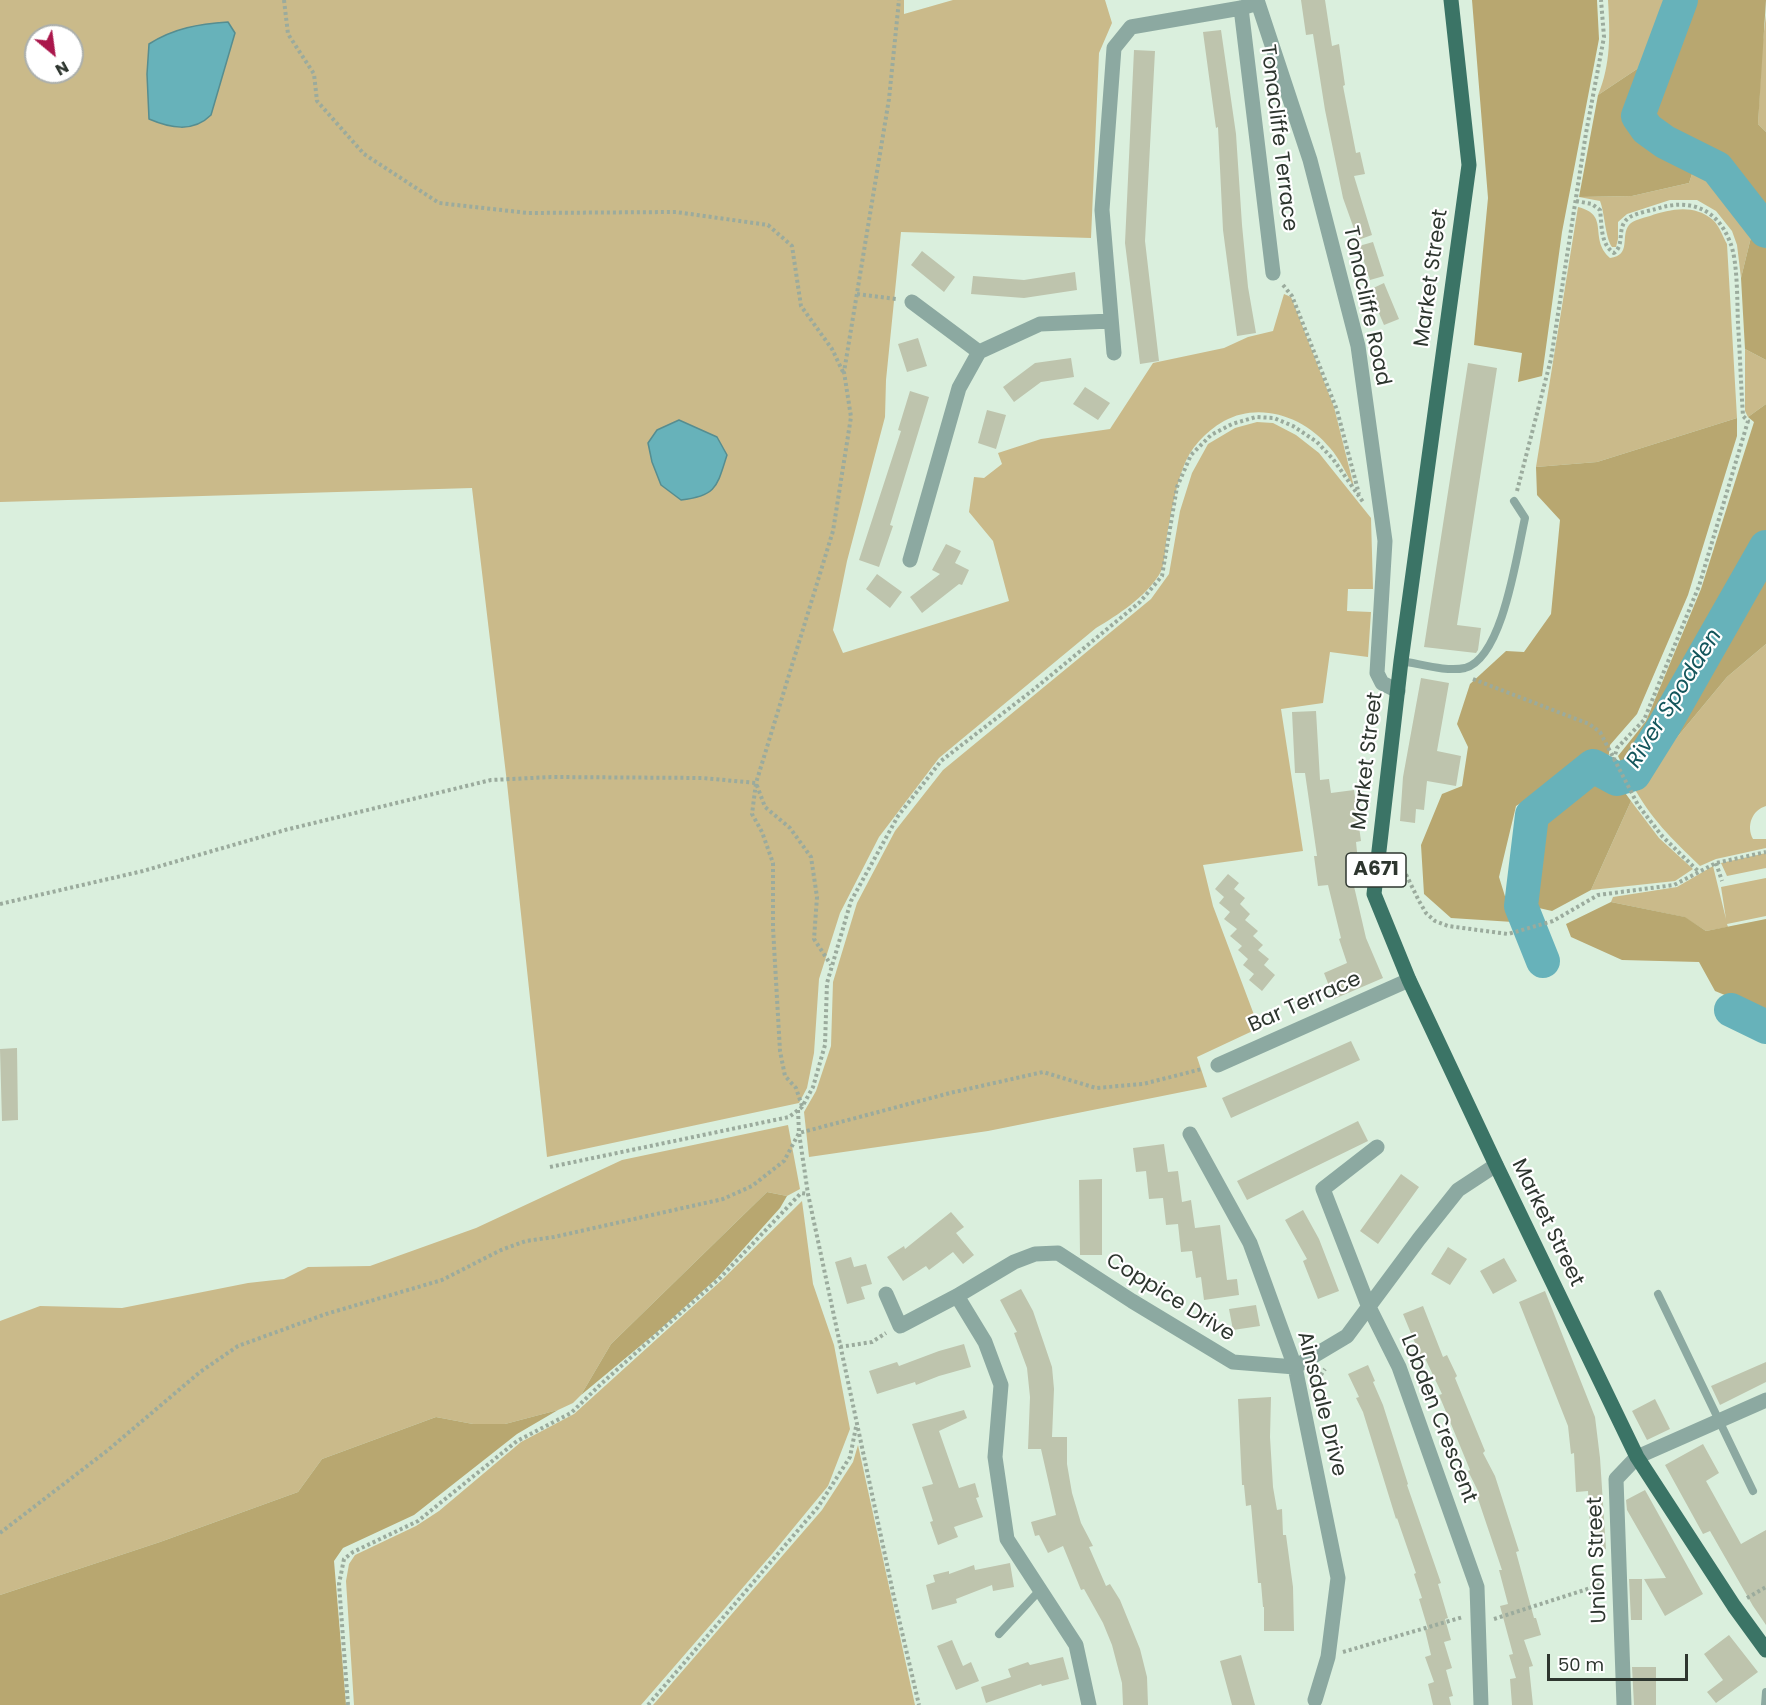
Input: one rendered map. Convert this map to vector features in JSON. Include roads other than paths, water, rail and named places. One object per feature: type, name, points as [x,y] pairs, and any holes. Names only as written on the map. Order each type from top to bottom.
[{"type":"main road","name":"Market Street","points":[[1451,0],[1469,165],[1401,660],[1374,894],[1409,980],[1637,1457],[1734,1606],[1766,1650]]},
{"type":"street","points":[[1114,353],[1102,210],[1114,48],[1131,27],[1240,8],[1258,1]]},
{"type":"street","name":"Tonacliffe Road","points":[[1258,1],[1310,159],[1358,346],[1385,541],[1377,673],[1382,683],[1398,692]]},
{"type":"street","name":"Tonacliffe Terrace","points":[[1240,8],[1274,273]]},
{"type":"street","points":[[912,302],[979,352]]},
{"type":"street","points":[[910,560],[960,388],[979,352],[1040,324],[1112,321]]},
{"type":"street","name":"Bar Terrace","points":[[1218,1065],[1409,980]]},
{"type":"street","name":"Ainsdale Drive","points":[[1190,1134],[1250,1243],[1295,1367],[1338,1578],[1328,1657],[1315,1700]]},
{"type":"street","name":"Lobden Crescent","points":[[1377,1147],[1323,1188],[1368,1305],[1399,1367],[1477,1587],[1481,1705]]},
{"type":"street","points":[[1295,1367],[1347,1336],[1368,1305],[1458,1190],[1496,1165]]},
{"type":"street","name":"Coppice Drive","points":[[886,1294],[900,1326],[1014,1262],[1035,1254],[1058,1253],[1233,1362],[1295,1367]]},
{"type":"street","points":[[957,1296],[985,1342],[1001,1385],[995,1456],[1007,1539],[1076,1644],[1089,1705]]},
{"type":"street","points":[[1637,1457],[1766,1400]]},
{"type":"street","name":"Union Street","points":[[1624,1705],[1616,1479],[1637,1457]]},
{"type":"lane","points":[[1401,660],[1456,669],[1468,667],[1487,652],[1501,624],[1525,518],[1514,501]]},
{"type":"lane","points":[[1658,1294],[1754,1491]]},
{"type":"lane","points":[[999,1634],[1040,1590]]},
{"type":"lane","points":[[1765,1705],[1766,1692]]},
{"type":"water","points":[[228,22],[235,33],[211,115],[204,121],[189,127],[165,125],[149,119],[147,74],[149,44],[168,34],[187,28]]},
{"type":"water","points":[[679,420],[717,437],[727,455],[714,488],[702,496],[681,500],[661,485],[648,443],[657,430]]},
{"type":"waterway","name":"River Spodden","points":[[1681,0],[1638,116],[1647,129],[1665,142],[1717,168],[1766,231]]},
{"type":"waterway","name":"River Spodden","points":[[1543,961],[1521,906],[1532,815],[1593,766],[1617,779],[1634,774],[1664,726],[1766,547]]},
{"type":"waterway","name":"River Spodden","points":[[1731,1010],[1766,1027]]}]
